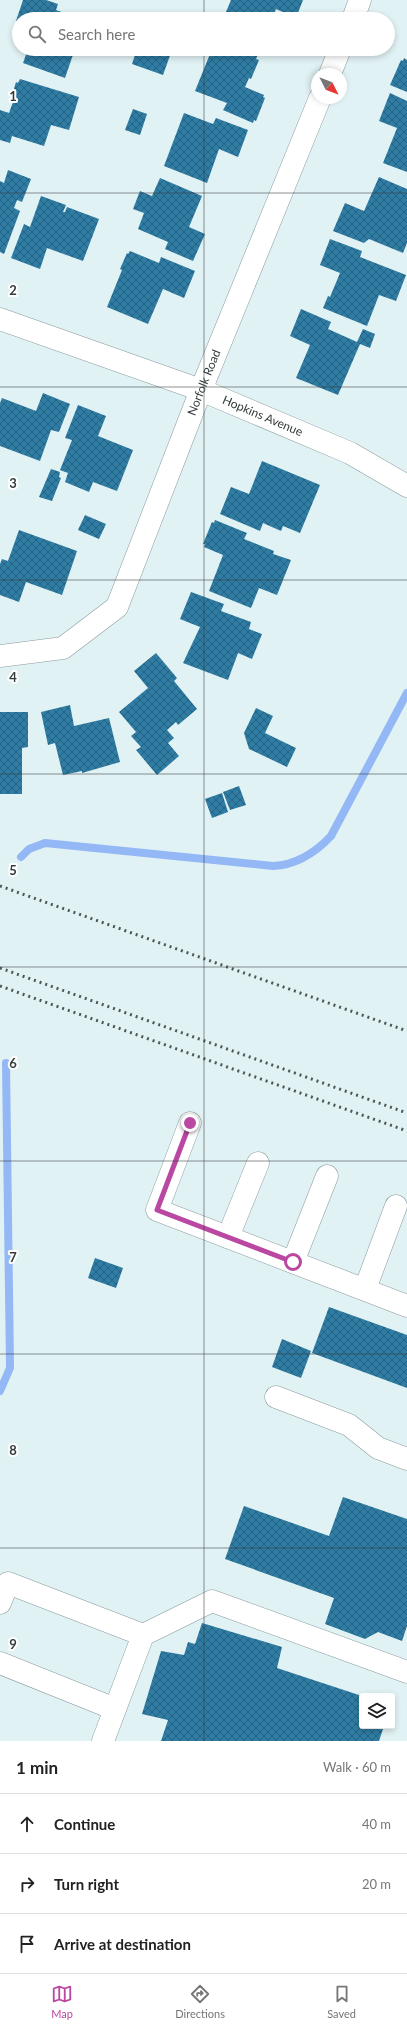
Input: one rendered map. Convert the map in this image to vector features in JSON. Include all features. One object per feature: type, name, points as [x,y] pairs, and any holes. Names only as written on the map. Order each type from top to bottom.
[{"type":"street","points":[[356,12],[360,0]]},
{"type":"street","points":[[332,68],[337,56]]},
{"type":"street","name":"Norfolk Road","points":[[0,656],[63,648],[117,607],[201,390],[318,104]]},
{"type":"street","name":"Hopkins Avenue","points":[[0,319],[201,390],[350,453],[407,486]]},
{"type":"street","points":[[190,1123],[157,1210],[407,1306]]},
{"type":"street","points":[[228,1237],[258,1163]]},
{"type":"street","points":[[293,1262],[326,1176]]},
{"type":"street","points":[[365,1289],[396,1206]]},
{"type":"street","points":[[276,1397],[349,1425],[378,1448],[407,1459]]},
{"type":"street","points":[[0,1603],[8,1583],[143,1635]]},
{"type":"street","points":[[103,1741],[143,1635],[212,1601],[407,1672]]},
{"type":"street","points":[[0,1663],[115,1709]]},
{"type":"building","points":[[23,0],[46,0],[58,4],[56,10],[61,12],[19,12]]},
{"type":"building","points":[[231,0],[303,0],[298,12],[283,12],[276,9],[275,12],[226,12]]},
{"type":"building","points":[[26,56],[73,56],[65,78],[23,63]]},
{"type":"building","points":[[135,56],[170,56],[163,75],[132,64]]},
{"type":"building","points":[[209,56],[257,56],[256,59],[259,60],[251,79],[249,78],[245,87],[264,95],[263,97],[265,98],[256,121],[254,120],[253,123],[223,110],[227,103],[195,91]]},
{"type":"building","points":[[404,58],[407,60],[407,92],[390,85],[401,60],[403,61]]},
{"type":"building","points":[[20,79],[79,97],[69,130],[51,125],[44,146],[12,136],[10,143],[0,140],[0,110],[9,113],[13,102],[10,102],[16,82],[18,83]]},
{"type":"building","points":[[390,93],[407,101],[407,172],[383,163],[397,128],[379,121]]},
{"type":"building","points":[[133,109],[147,114],[140,135],[125,130]]},
{"type":"building","points":[[184,113],[213,124],[216,118],[248,130],[238,157],[219,149],[207,183],[164,166]]},
{"type":"building","points":[[8,170],[31,179],[22,202],[17,200],[14,208],[20,211],[4,254],[0,252],[0,181],[4,183]]},
{"type":"building","points":[[379,177],[407,189],[407,243],[403,253],[369,239],[364,243],[333,231],[345,203],[364,211]]},
{"type":"building","points":[[160,178],[202,196],[189,227],[205,234],[193,261],[165,249],[168,242],[138,229],[144,213],[133,209],[140,191],[152,196]]},
{"type":"building","points":[[41,196],[66,205],[63,212],[65,212],[67,207],[99,219],[83,261],[47,248],[40,269],[11,258],[24,224],[30,227]]},
{"type":"building","points":[[330,239],[362,251],[360,257],[406,275],[396,301],[379,295],[367,326],[323,308],[328,296],[330,297],[340,273],[320,265]]},
{"type":"building","points":[[130,251],[159,263],[161,257],[195,271],[184,298],[163,289],[148,324],[107,307],[122,270],[120,269],[127,253],[128,254]]},
{"type":"building","points":[[301,309],[331,322],[328,329],[357,342],[363,329],[375,334],[370,348],[360,344],[338,395],[296,378],[310,345],[290,336]]},
{"type":"building","points":[[43,393],[70,404],[59,432],[51,430],[40,461],[0,446],[0,403],[2,398],[36,411]]},
{"type":"building","points":[[78,405],[106,416],[98,436],[133,450],[117,491],[93,482],[89,492],[65,482],[68,473],[60,470],[72,440],[65,438]]},
{"type":"building","points":[[262,461],[320,485],[300,533],[283,526],[281,531],[263,523],[260,531],[220,514],[231,487],[249,494]]},
{"type":"building","points":[[51,469],[60,472],[59,477],[61,478],[52,501],[39,497]]},
{"type":"building","points":[[85,515],[106,524],[99,539],[78,530]]},
{"type":"building","points":[[215,520],[247,533],[244,539],[274,551],[273,554],[291,560],[277,595],[259,588],[251,608],[209,591],[223,555],[204,547],[205,544],[203,544],[212,522],[214,523]]},
{"type":"building","points":[[19,530],[77,551],[62,595],[26,582],[19,602],[0,595],[0,564],[2,559],[8,561]]},
{"type":"building","points":[[191,592],[224,604],[221,611],[251,622],[249,629],[262,634],[252,659],[238,653],[228,680],[183,663],[200,627],[180,619]]},
{"type":"building","points":[[156,653],[177,678],[174,681],[197,709],[178,725],[176,722],[167,730],[174,738],[168,743],[179,756],[157,775],[136,750],[141,747],[131,736],[136,732],[119,712],[148,688],[134,671]]},
{"type":"building","points":[[70,705],[74,726],[109,718],[120,762],[82,773],[82,771],[63,775],[55,743],[48,745],[41,712]]},
{"type":"building","points":[[256,708],[273,716],[265,733],[296,748],[287,767],[249,749],[244,733]]},
{"type":"building","points":[[0,712],[28,712],[28,747],[22,748],[22,794],[0,794]]},
{"type":"building","points":[[239,786],[246,805],[230,810],[223,792]]},
{"type":"building","points":[[222,793],[228,812],[212,818],[205,799]]},
{"type":"building","points":[[95,1258],[123,1268],[116,1288],[88,1278]]},
{"type":"building","points":[[329,1307],[407,1335],[407,1388],[312,1353]]},
{"type":"building","points":[[282,1339],[311,1351],[301,1378],[272,1367]]},
{"type":"building","points":[[343,1497],[407,1519],[407,1626],[402,1641],[378,1632],[365,1639],[325,1624],[334,1598],[225,1559],[244,1506],[329,1536]]},
{"type":"building","points":[[202,1623],[282,1647],[277,1668],[359,1695],[359,1729],[383,1729],[379,1741],[161,1741],[168,1720],[142,1714],[161,1651],[184,1655],[188,1642],[195,1644]]},
{"type":"waterway","points":[[21,857],[29,849],[45,843],[273,866],[298,861],[319,848],[331,836],[407,693]]},
{"type":"waterway","points":[[0,1391],[10,1368],[6,1063]]},
{"type":"railway","points":[[0,886],[407,1031]]},
{"type":"railway","points":[[0,968],[407,1113]]},
{"type":"railway","points":[[0,986],[407,1131]]},
{"type":"route","points":[[190,1123],[157,1210],[293,1262]]}]
